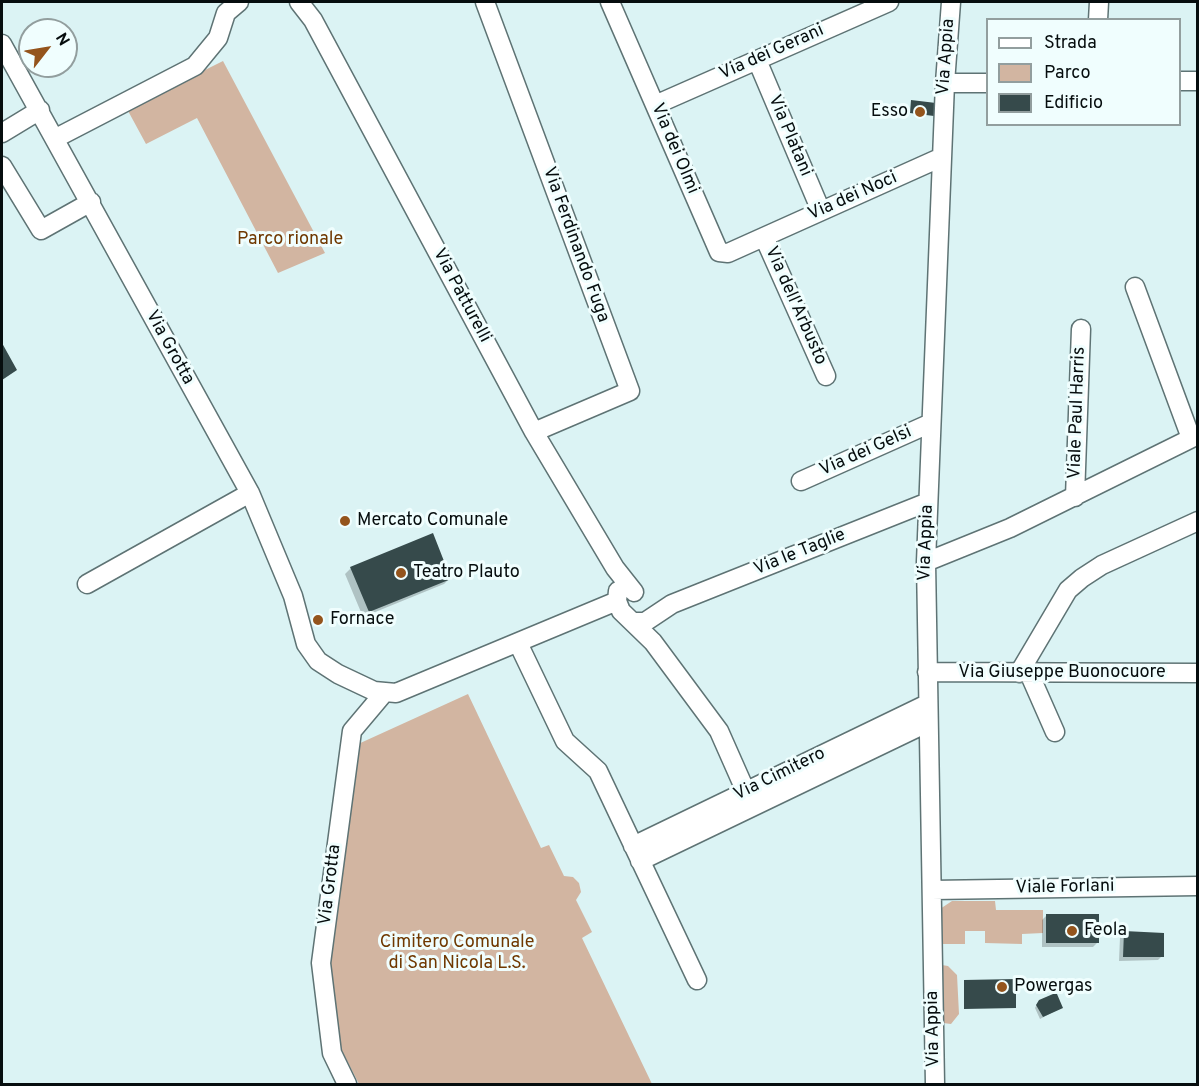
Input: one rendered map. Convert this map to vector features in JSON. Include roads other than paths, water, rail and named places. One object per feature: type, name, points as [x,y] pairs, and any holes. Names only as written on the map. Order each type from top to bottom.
[{"type":"street","points":[[56,138],[195,66],[218,38],[226,13],[239,2]]},
{"type":"street","name":"Via Patturelli","points":[[299,2],[313,20],[534,432],[615,568],[634,608]]},
{"type":"street","name":"Via Patturelli","points":[[307,2],[313,20]]},
{"type":"street","name":"Via Ferdinando Fuga","points":[[485,2],[630,392],[534,432]]},
{"type":"street","name":"Via dei Olmi","points":[[610,2],[719,252],[728,253],[764,237]]},
{"type":"street","name":"Via dei Gerani","points":[[655,105],[889,2]]},
{"type":"street","points":[[1098,18],[1099,2]]},
{"type":"street","name":"Via Appia","points":[[935,1084],[926,562],[950,5]]},
{"type":"street","name":"Via Grotta","points":[[2,44],[56,138],[250,493],[293,596],[302,633],[311,652],[338,674],[384,693],[352,731],[321,963],[332,1053],[348,1084]]},
{"type":"street","name":"Via Platani","points":[[757,60],[821,212]]},
{"type":"street","points":[[1181,81],[1197,81]]},
{"type":"street","points":[[945,83],[986,82]]},
{"type":"street","points":[[2,133],[40,110]]},
{"type":"street","name":"Via dei Noci","points":[[764,237],[942,157]]},
{"type":"street","points":[[2,165],[41,230],[91,202]]},
{"type":"street","name":"Via dell'Arbusto","points":[[764,237],[826,376]]},
{"type":"street","name":"Viale Paul Harris","points":[[926,562],[1010,528],[1194,437],[1135,287]]},
{"type":"street","name":"Viale Paul Harris","points":[[1075,497],[1081,329]]},
{"type":"street","name":"Via dei Gelsi","points":[[801,481],[931,423]]},
{"type":"street","points":[[87,584],[250,493]]},
{"type":"street","name":"Via le Taglie","points":[[634,608],[672,604],[928,502]]},
{"type":"street","points":[[1055,732],[1024,673],[1068,590],[1102,565],[1197,521]]},
{"type":"street","points":[[384,693],[409,689],[587,614],[634,608],[653,642],[719,731],[746,792]]},
{"type":"street","points":[[518,643],[565,741],[598,771],[697,980]]},
{"type":"street","name":"Via Giuseppe Buonocuore","points":[[927,672],[1197,673]]},
{"type":"street","name":"Via Cimitero","points":[[636,854],[746,792],[927,704]]},
{"type":"street","name":"Via Cimitero","points":[[636,854],[927,723]]},
{"type":"street","name":"Viale Forlani","points":[[932,890],[1197,885]]},
{"type":"place","name":"Esso","points":[[920,112]]},
{"type":"place","name":"Mercato Comunale","points":[[345,521]]},
{"type":"place","name":"Teatro Plauto","points":[[401,573]]},
{"type":"place","name":"Fornace","points":[[318,620]]},
{"type":"place","name":"Feola","points":[[1072,931]]},
{"type":"place","name":"Powergas","points":[[1002,987]]},
{"type":"park label","name":"Parco rionale","points":[[290,240]]},
{"type":"park label","name":"Cimitero Comunale di San Nicola L.S.","points":[[457,953]]}]
